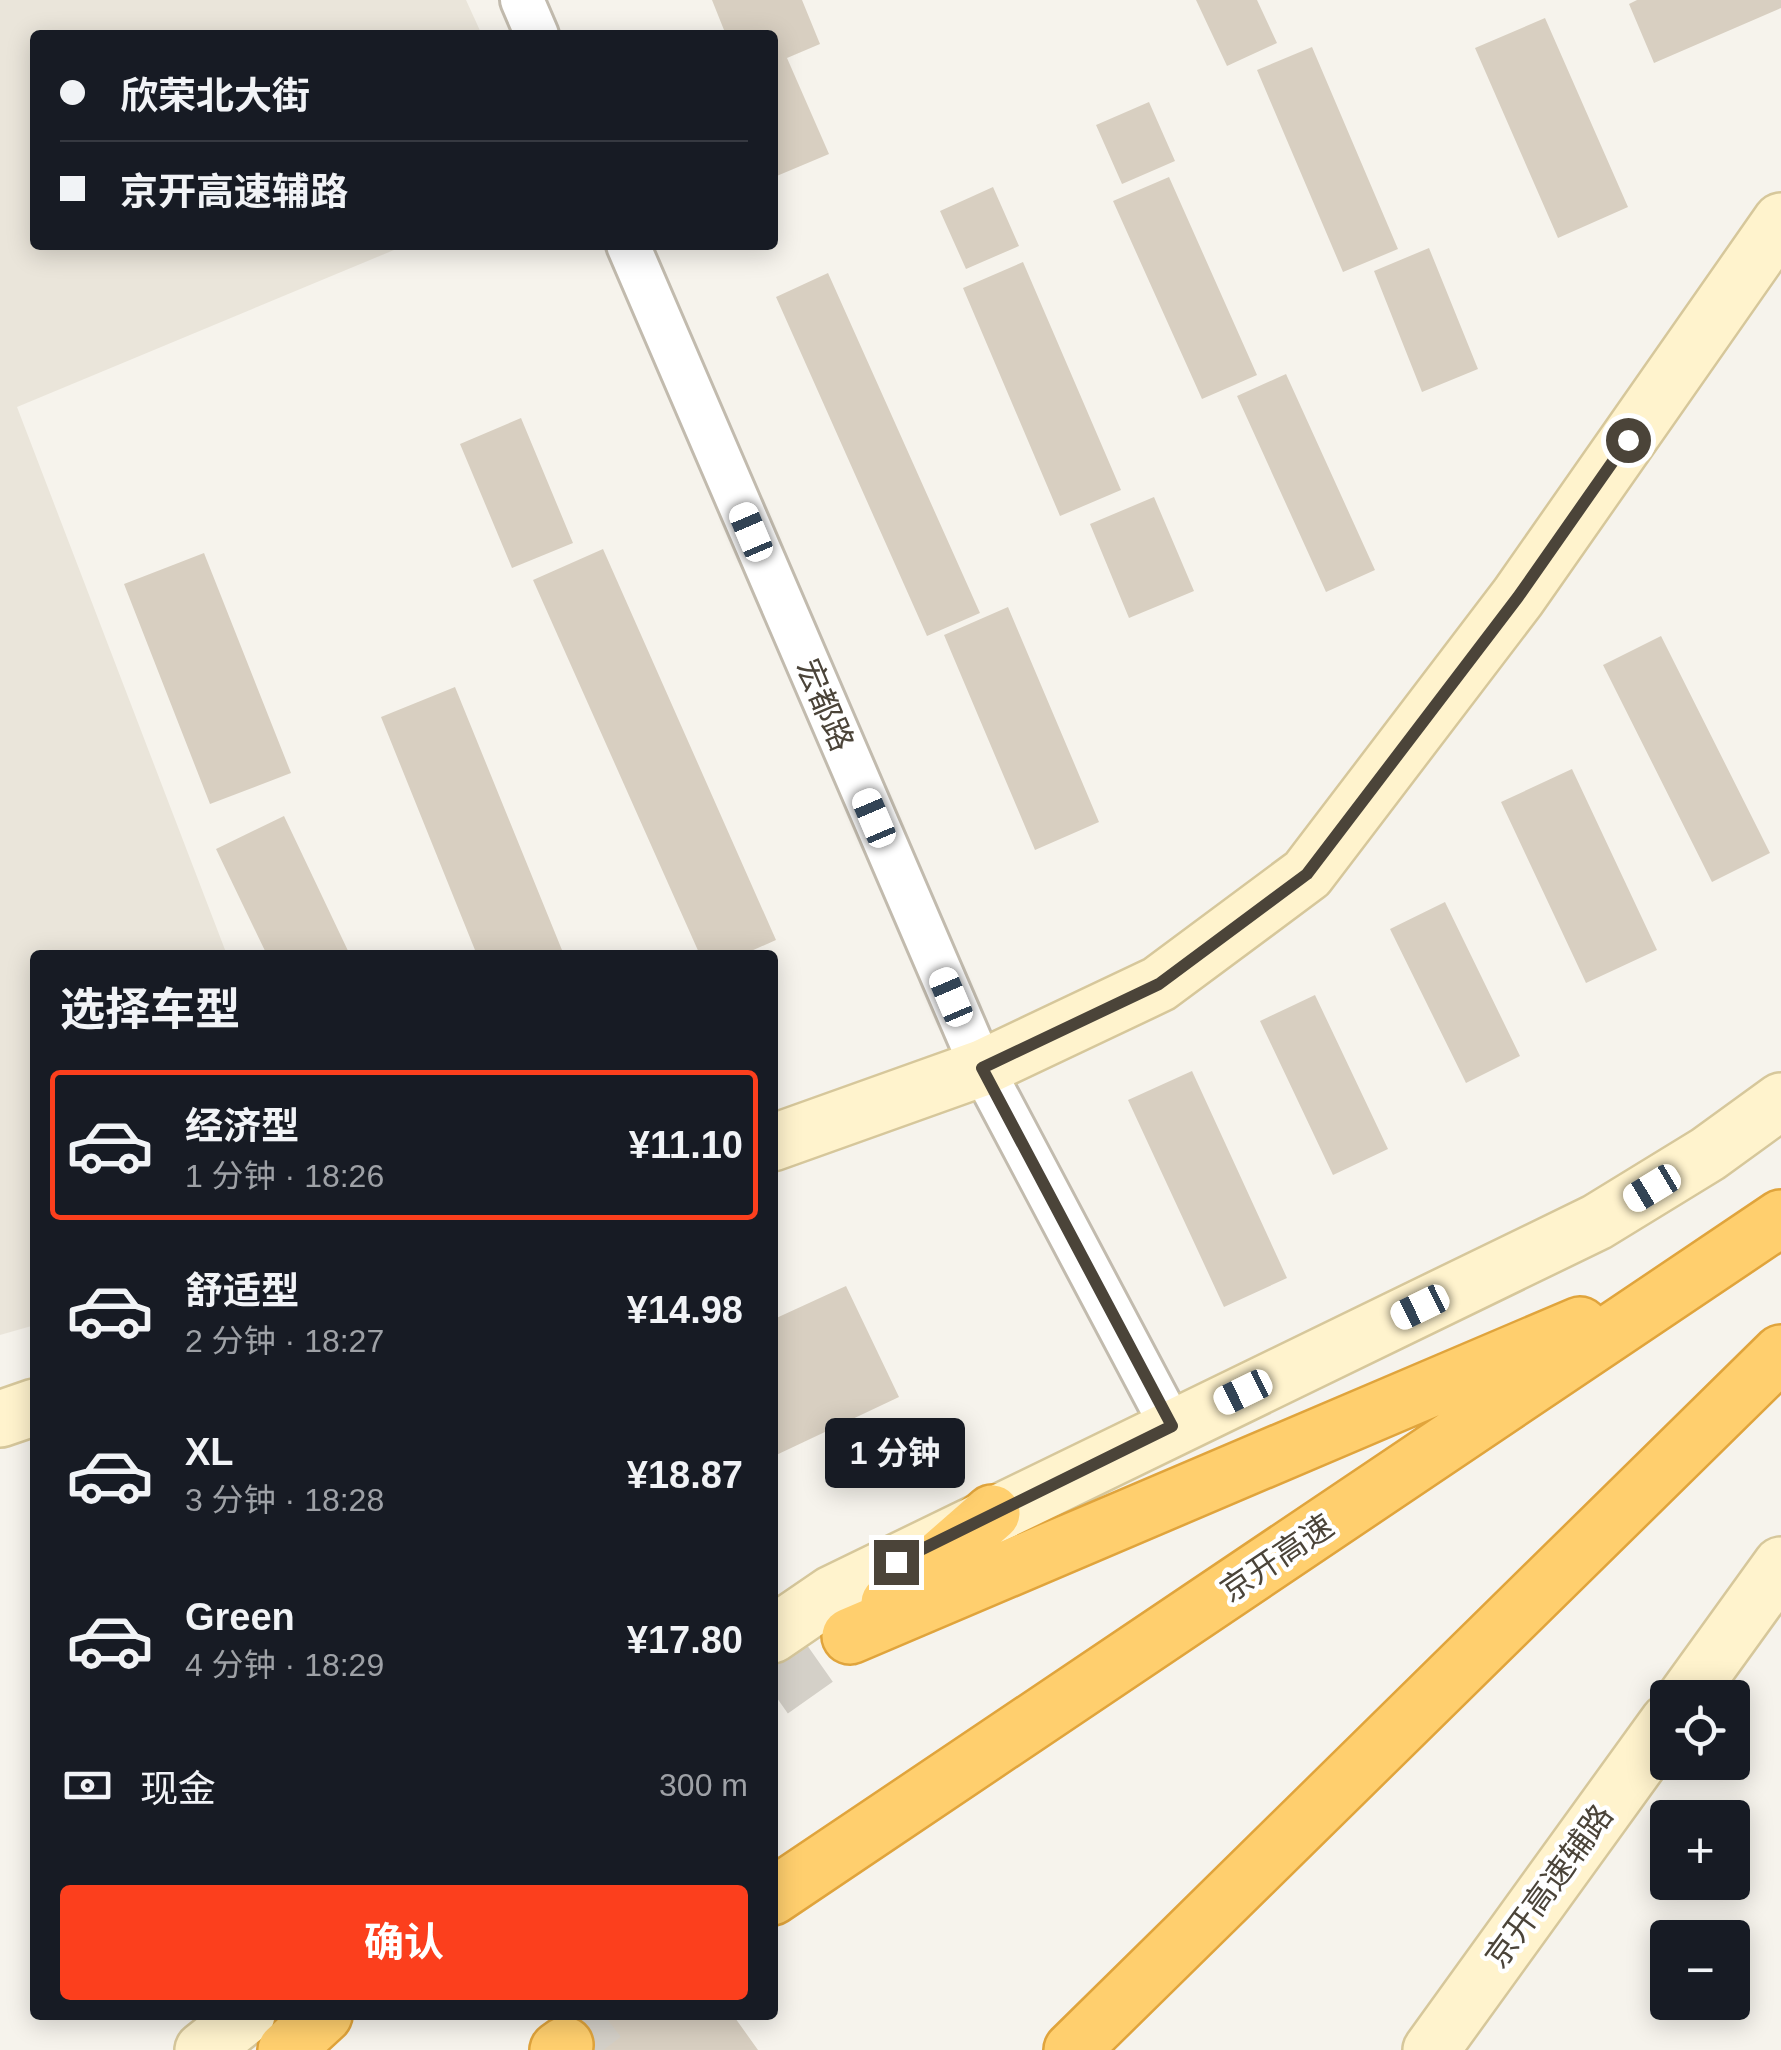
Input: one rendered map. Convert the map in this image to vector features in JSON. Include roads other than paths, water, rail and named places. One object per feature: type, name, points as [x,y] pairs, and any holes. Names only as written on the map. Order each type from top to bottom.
[{"type":"highway","name":"京开高速","points":[[778,1893],[1781,1218]]},
{"type":"highway","points":[[992,1513],[850,1636],[1698,1274]]},
{"type":"highway","points":[[1072,2050],[1781,1354]]},
{"type":"highway","points":[[286,2050],[319,2020]]},
{"type":"main road","points":[[778,1141],[982,1068],[1159,984],[1307,874],[1518,597],[1781,221]]},
{"type":"main road","points":[[778,1631],[832,1594],[992,1513],[1596,1222],[1708,1154],[1781,1101]]},
{"type":"main road","points":[[0,1420],[30,1409]]},
{"type":"main road","points":[[1699,1680],[1781,1565]]},
{"type":"main road","name":"京开高速辅路","points":[[1430,2050],[1650,1747]]},
{"type":"main road","points":[[203,2050],[241,2020]]},
{"type":"street","points":[[522,0],[535,30]]},
{"type":"street","name":"宏都路","points":[[630,250],[982,1068],[1172,1426]]},
{"type":"tunnel","points":[[778,1687],[850,1636]]},
{"type":"tunnel","points":[[565,2045],[598,2020]]}]
